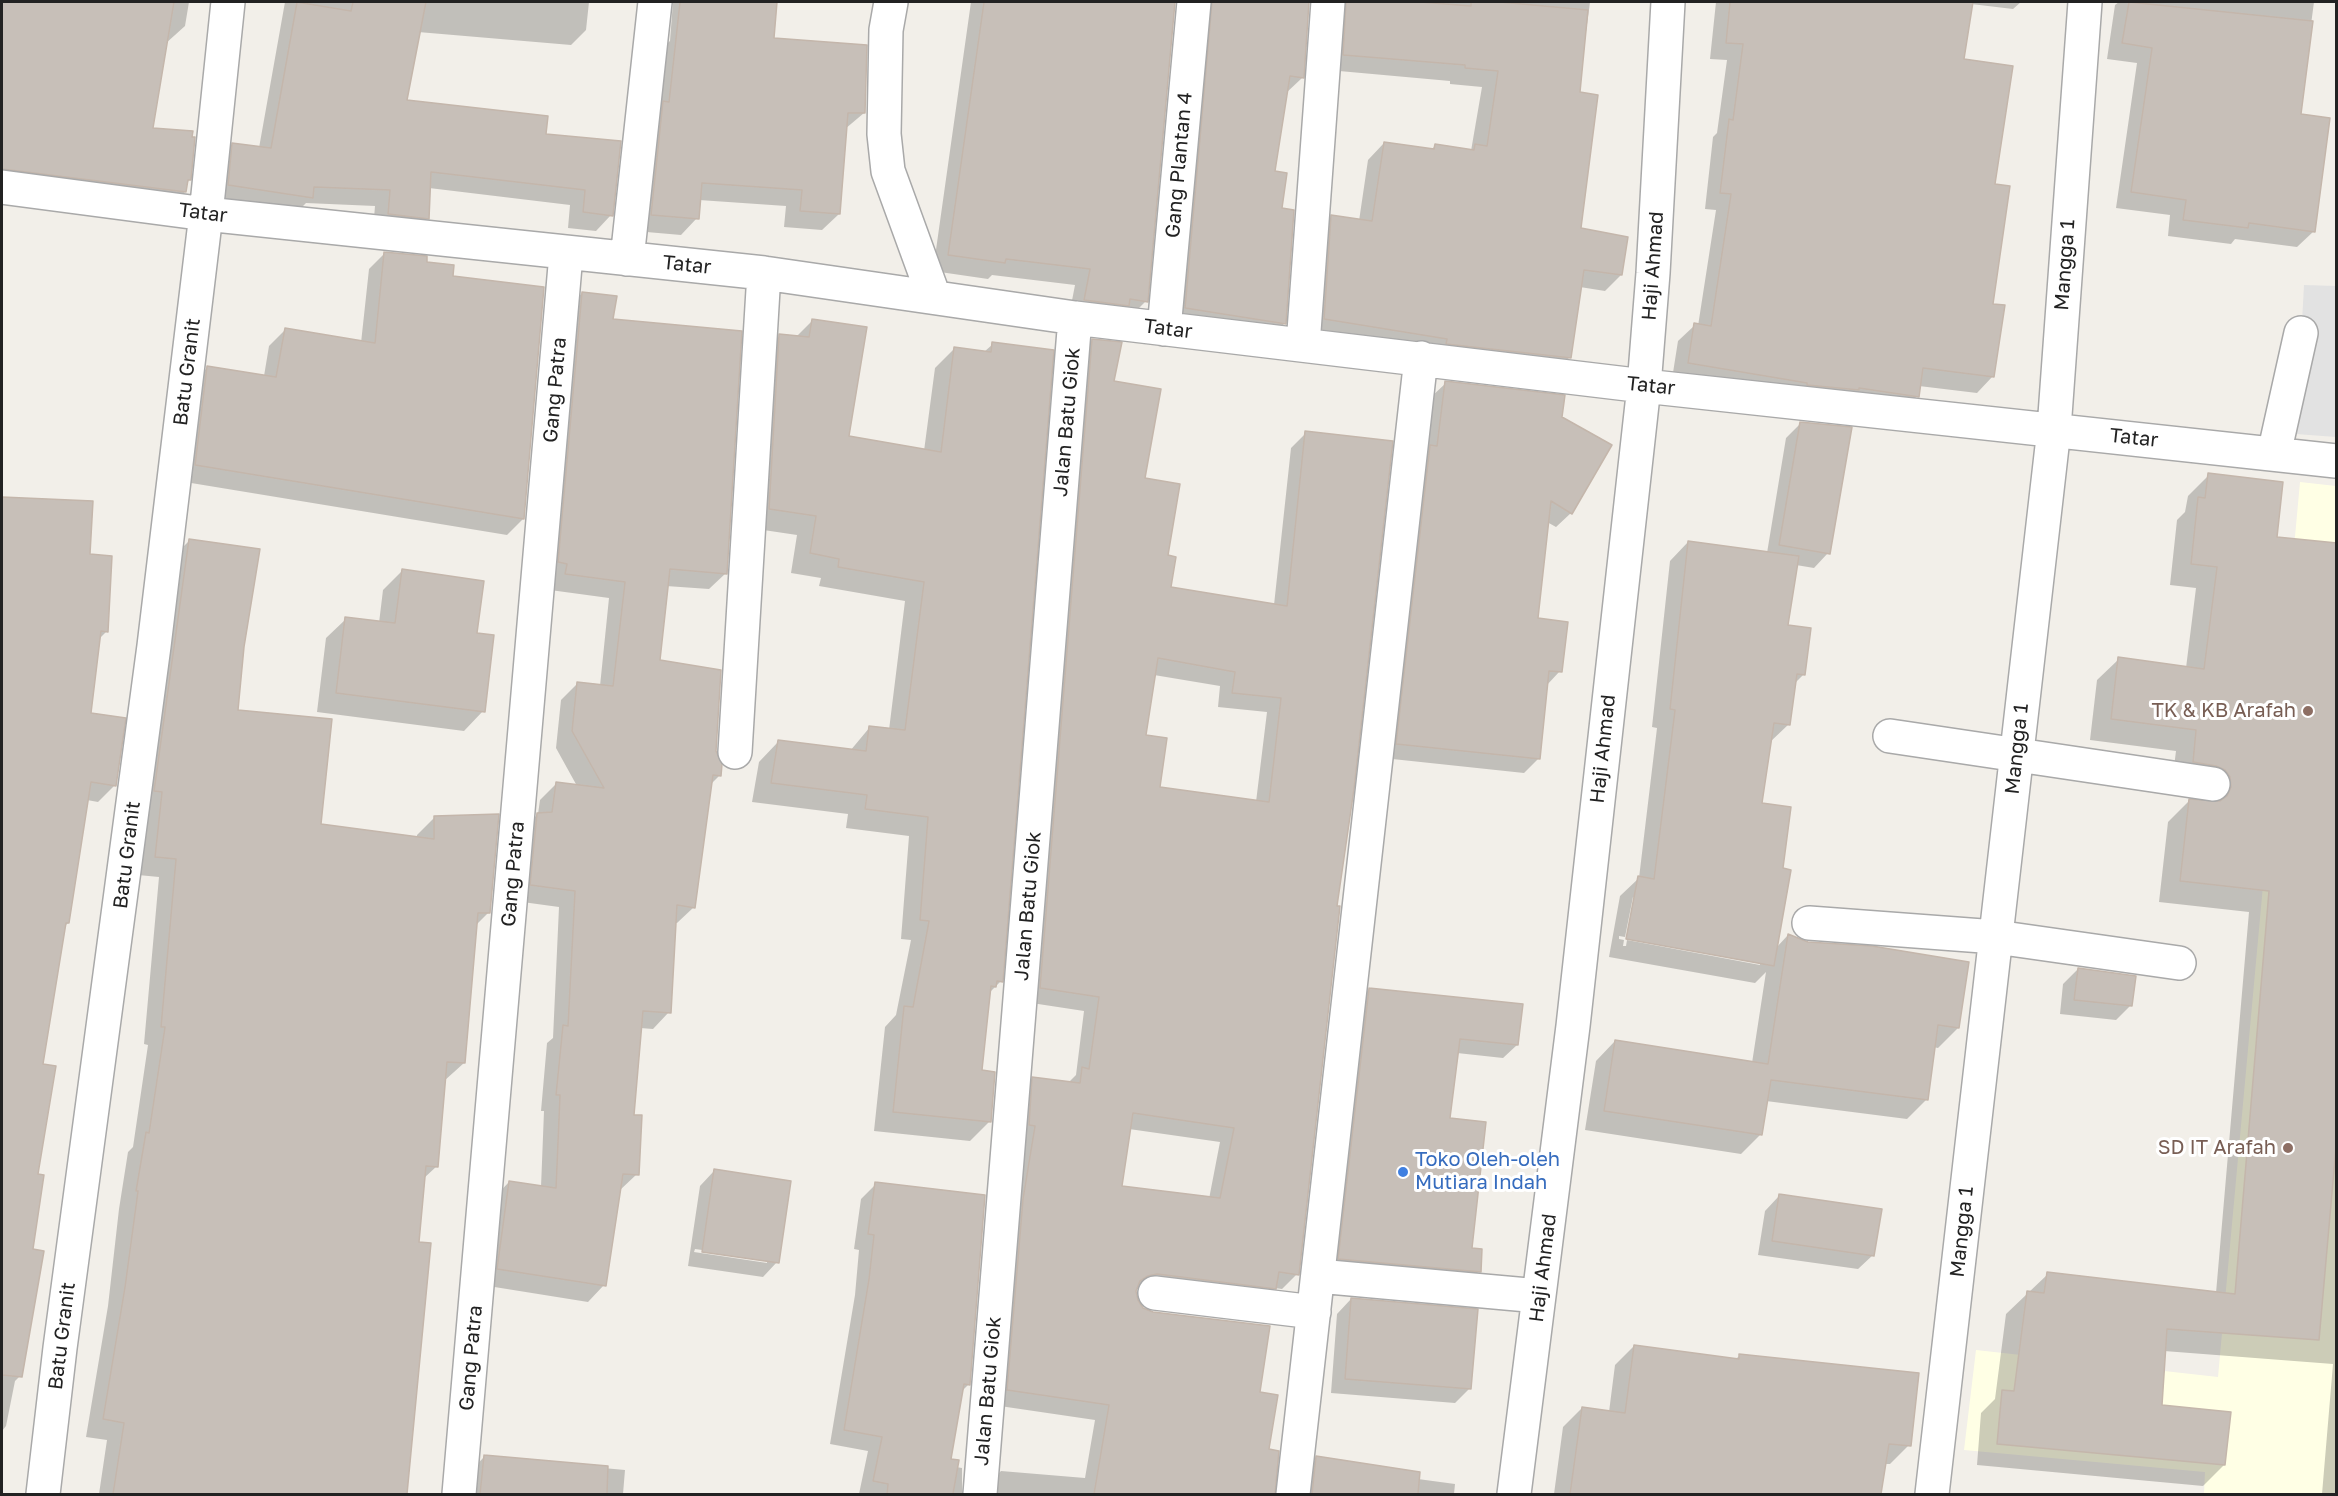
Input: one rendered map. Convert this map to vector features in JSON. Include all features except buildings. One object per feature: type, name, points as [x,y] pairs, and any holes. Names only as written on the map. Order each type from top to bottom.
[{"type":"street","name":"Batu Granit","points":[[43,1494],[61,1337],[151,669],[206,214],[228,2]]},
{"type":"street","points":[[627,259],[655,2]]},
{"type":"street","points":[[891,2],[886,30],[884,134],[888,171],[934,297]]},
{"type":"street","name":"Gang Plantan 4","points":[[1164,329],[1194,2]]},
{"type":"street","points":[[1303,345],[1328,2]]},
{"type":"street","name":"Haji Ahmad","points":[[1514,1494],[1574,1026],[1644,386],[1653,273],[1668,2]]},
{"type":"street","name":"Mangga 1","points":[[1932,1494],[2054,429],[2085,2]]},
{"type":"street","name":"Tatar","points":[[2,187],[206,214],[566,254],[764,273],[1075,318],[1644,386],[2337,461]]},
{"type":"street","name":"Gang Patra","points":[[459,1494],[566,254]]},
{"type":"street","points":[[735,752],[764,273]]},
{"type":"street","name":"Jalan Batu Giok","points":[[980,1494],[1075,318]]},
{"type":"street","points":[[2274,454],[2301,333]]},
{"type":"street","points":[[1293,1494],[1421,358]]},
{"type":"street","points":[[1890,736],[2213,784]]},
{"type":"street","points":[[1809,924],[1996,937],[2179,963]]},
{"type":"street","points":[[1318,1276],[1539,1296]]},
{"type":"street","points":[[1155,1293],[1314,1312]]},
{"type":"shaded area","points":[[2304,285],[2336,286],[2336,437],[2296,434]]},
{"type":"shaded area","name":"SD IT Arafah","points":[[2300,482],[2336,486],[2336,1494],[2204,1494],[2205,1472],[1964,1450],[1976,1350],[2218,1377]]},
{"type":"place","name":"TK & KB Arafah","points":[[2308,711]]},
{"type":"place","name":"SD IT Arafah","points":[[2288,1148]]},
{"type":"place","name":"Toko Oleh-oleh Mutiara Indah","points":[[1403,1172]]}]
